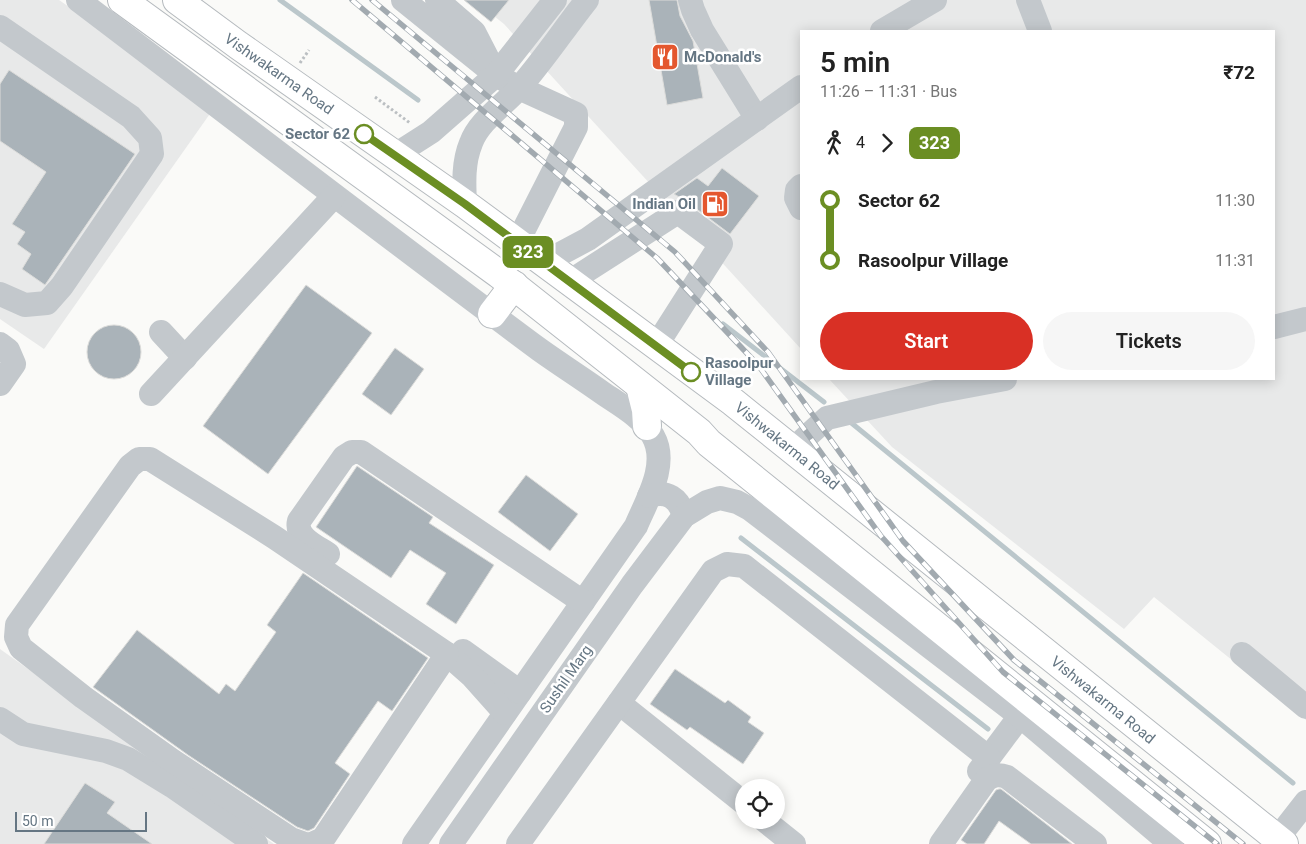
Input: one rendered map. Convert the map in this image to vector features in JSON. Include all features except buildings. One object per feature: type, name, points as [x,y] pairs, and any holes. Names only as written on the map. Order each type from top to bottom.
[{"type":"main road","name":"Vishwakarma Road","points":[[122,0],[514,285],[699,432],[709,443],[925,629],[1207,844]]},
{"type":"main road","name":"Vishwakarma Road","points":[[180,2],[238,45],[465,204],[733,402],[1280,841]]},
{"type":"main road","points":[[163,29],[173,33],[179,32],[190,22],[190,16],[180,2]]},
{"type":"main road","points":[[219,70],[213,61],[212,54],[216,47],[220,43],[228,42],[238,45]]},
{"type":"main road","points":[[492,314],[514,285]]},
{"type":"main road","points":[[640,386],[646,410],[647,426]]},
{"type":"street","points":[[78,0],[334,196],[541,351],[614,400],[647,426]]},
{"type":"street","points":[[403,0],[496,75],[519,88],[576,114],[576,127],[517,243]]},
{"type":"street","points":[[437,0],[474,32],[496,75]]},
{"type":"street","points":[[395,155],[431,132],[496,75],[555,0]]},
{"type":"street","points":[[465,204],[466,164],[471,142],[477,130],[519,88],[587,0]]},
{"type":"street","points":[[884,30],[935,0]]},
{"type":"street","points":[[1028,0],[1040,30]]},
{"type":"street","points":[[697,3],[702,30],[757,118]]},
{"type":"street","points":[[0,27],[130,117],[150,138],[152,154],[62,286],[47,303],[26,305],[0,294]]},
{"type":"street","points":[[543,263],[588,239],[757,118],[799,94]]},
{"type":"street","points":[[800,187],[797,190],[796,198],[800,206]]},
{"type":"street","points":[[152,394],[334,196]]},
{"type":"street","points":[[569,282],[678,212],[721,244],[656,346]]},
{"type":"street","points":[[1275,327],[1306,318]]},
{"type":"street","points":[[161,332],[185,358]]},
{"type":"street","points":[[0,344],[8,350],[14,364],[0,384]]},
{"type":"street","points":[[792,450],[827,418],[936,392],[1000,380]]},
{"type":"street","name":"Sushil Marg","points":[[414,844],[636,526],[655,482],[658,451],[655,439],[647,426]]},
{"type":"street","points":[[520,692],[301,535],[297,528],[299,521],[344,457],[352,452],[361,452],[583,602]]},
{"type":"street","points":[[305,844],[291,839],[173,761],[90,702],[21,648],[16,638],[17,625],[130,466],[139,459],[150,459],[274,537],[447,654],[472,676],[505,713]]},
{"type":"street","points":[[649,496],[658,493],[669,496],[677,501],[682,508],[684,516],[707,502],[720,498],[737,502],[750,509],[925,629],[1020,716],[1172,844]]},
{"type":"street","name":"Sushil Marg","points":[[451,844],[632,585],[684,516]]},
{"type":"street","points":[[518,844],[713,571],[727,564],[744,566],[989,758]]},
{"type":"street","points":[[312,844],[323,839],[447,654]]},
{"type":"street","points":[[1242,654],[1306,707]]},
{"type":"street","points":[[619,703],[735,797]]},
{"type":"street","points":[[924,844],[1020,716]]},
{"type":"street","points":[[0,719],[23,734],[106,751],[128,759],[172,786],[256,844]]},
{"type":"street","points":[[941,844],[986,780],[993,775],[999,774],[1007,777],[1094,844]]},
{"type":"street","points":[[1280,841],[1306,802]]},
{"type":"street","points":[[775,829],[794,844]]},
{"type":"path","points":[[375,96],[410,122],[431,132]]},
{"type":"shaded area","points":[[0,0],[59,0],[214,108],[44,349],[0,319]]},
{"type":"shaded area","points":[[474,0],[1306,0],[1306,720],[1154,597],[1124,629],[892,447],[830,380],[1275,380],[1275,30],[800,30],[800,348],[504,24]]},
{"type":"shaded area","points":[[0,649],[274,844],[0,844]]},
{"type":"waterway","points":[[280,0],[418,100]]},
{"type":"waterway","points":[[723,324],[824,402]]},
{"type":"waterway","points":[[849,421],[1293,783]]},
{"type":"waterway","points":[[741,538],[988,729]]},
{"type":"railway","points":[[352,0],[657,258],[758,365],[881,536],[1003,672],[1217,844]]},
{"type":"railway","points":[[372,0],[675,252],[768,352],[903,541],[1014,660],[1243,844]]},
{"type":"bus line","name":"323","points":[[364,134],[465,204],[691,372]]},
{"type":"place","name":"McDonald's","points":[[665,57]]},
{"type":"place","name":"Sector 62","points":[[364,134]]},
{"type":"place","name":"Indian Oil","points":[[715,204]]},
{"type":"place","name":"Rasoolpur Village","points":[[691,372]]}]
